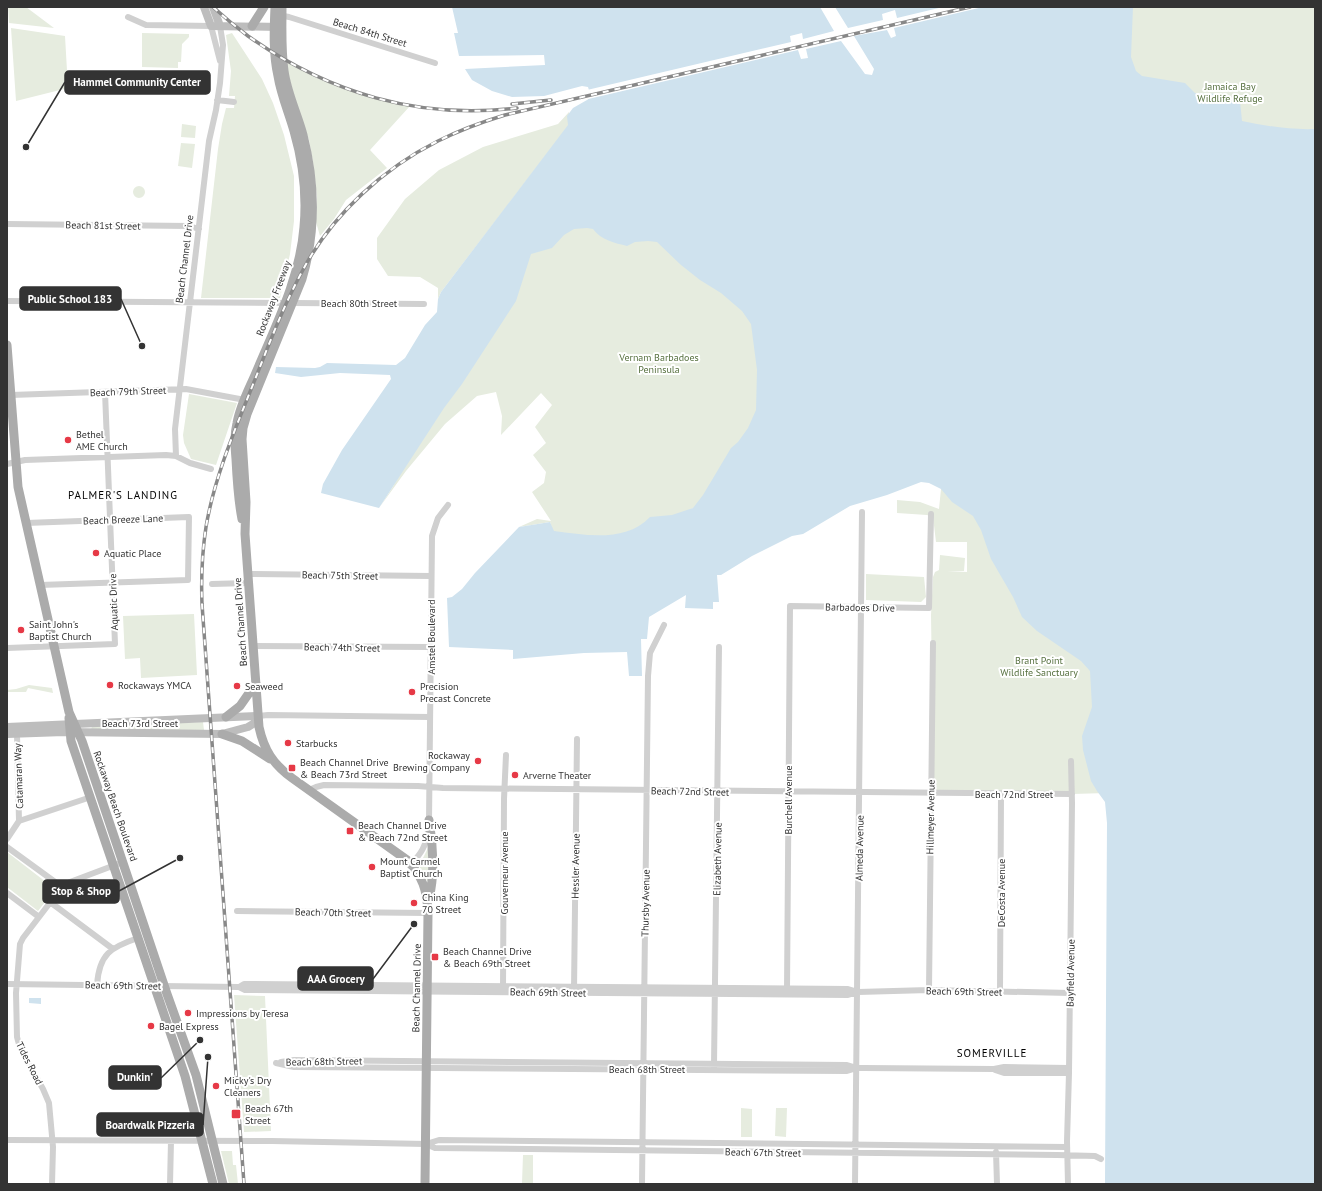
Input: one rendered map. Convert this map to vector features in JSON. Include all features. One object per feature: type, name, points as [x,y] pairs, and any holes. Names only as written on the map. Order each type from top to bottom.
[{"type":"main road","points":[[252,26],[262,8]]},
{"type":"main road","points":[[278,27],[279,11]]},
{"type":"main road","name":"Rockaway Freeway","points":[[241,479],[242,439],[245,419],[289,303],[303,239],[305,205],[301,158],[277,75],[276,59],[278,27]]},
{"type":"main road","name":"Rockaway Freeway","points":[[241,479],[235,432],[238,419],[245,400],[289,303]]},
{"type":"main road","name":"Rockaway Beach Boulevard","points":[[7,345],[11,395],[11,463],[19,491],[73,728],[119,864],[192,1063],[203,1101],[223,1184]]},
{"type":"main road","name":"Beach Channel Drive","points":[[241,479],[239,502],[245,534],[258,718],[263,742],[274,762],[285,772],[410,864],[423,882],[427,894],[425,1184]]},
{"type":"main road","points":[[226,717],[240,706],[256,683]]},
{"type":"main road","name":"Rockaway Beach Boulevard","points":[[73,728],[71,741],[91,797],[119,864],[138,938],[182,1066],[203,1141],[213,1184]]},
{"type":"main road","points":[[222,734],[245,742],[274,762]]},
{"type":"main road","points":[[428,904],[432,889],[432,838],[429,820]]},
{"type":"main road","points":[[182,1066],[192,1063]]},
{"type":"street","points":[[204,7],[215,26]]},
{"type":"street","points":[[213,7],[215,26]]},
{"type":"street","name":"Beach 84th Street","points":[[279,11],[435,63]]},
{"type":"street","points":[[128,17],[146,25],[278,27]]},
{"type":"street","name":"Beach Channel Drive","points":[[176,456],[175,429],[181,389],[208,141],[217,100],[221,65],[215,26]]},
{"type":"street","points":[[217,100],[234,102]]},
{"type":"street","name":"Beach 81st Street","points":[[7,224],[189,226],[198,229]]},
{"type":"street","name":"Beach 80th Street","points":[[7,301],[424,304]]},
{"type":"street","name":"Beach 79th Street","points":[[11,395],[181,389],[194,390],[245,400]]},
{"type":"street","name":"Aquatic Drive","points":[[54,647],[114,644],[105,392]]},
{"type":"street","points":[[11,463],[25,460],[166,455],[176,456],[190,463],[211,469]]},
{"type":"street","name":"Amstel Boulevard","points":[[410,864],[422,852],[425,845],[429,820],[432,533],[438,518],[448,505]]},
{"type":"street","name":"Almeda Avenue","points":[[856,1184],[862,512]]},
{"type":"street","name":"Barbadoes Drive","points":[[790,606],[929,608],[931,514]]},
{"type":"street","name":"Beach Breeze Lane","points":[[26,523],[190,517],[188,580],[112,582]]},
{"type":"street","name":"Beach 75th Street","points":[[212,584],[248,578],[431,576]]},
{"type":"street","points":[[40,585],[112,582]]},
{"type":"street","name":"Burchell Avenue","points":[[786,992],[790,606]]},
{"type":"street","name":"Thursby Avenue","points":[[642,1184],[648,682],[649,657],[652,647],[664,625]]},
{"type":"street","name":"Hillmeyer Avenue","points":[[928,990],[933,643]]},
{"type":"street","name":"Beach 74th Street","points":[[253,646],[431,647]]},
{"type":"street","points":[[7,648],[54,647]]},
{"type":"street","name":"Elizabeth Avenue","points":[[714,1067],[719,647]]},
{"type":"street","name":"Beach 73rd Street","points":[[7,734],[226,717],[258,718],[268,715],[430,717]]},
{"type":"street","name":"Beach 73rd Street","points":[[7,727],[222,734],[248,726],[258,718]]},
{"type":"street","name":"Catamaran Way","points":[[7,838],[20,821],[17,734]]},
{"type":"street","name":"Hessler Avenue","points":[[574,990],[577,739]]},
{"type":"street","name":"Gouverneur Avenue","points":[[503,989],[504,789],[506,755]]},
{"type":"street","name":"Bayfield Avenue","points":[[1068,1184],[1067,1147],[1070,993],[1071,761]]},
{"type":"street","name":"Beach 72nd Street","points":[[309,790],[316,786],[324,785],[576,790],[1072,794]]},
{"type":"street","name":"DeCosta Avenue","points":[[1000,991],[1001,794]]},
{"type":"street","points":[[20,821],[91,797]]},
{"type":"street","points":[[7,847],[62,887],[119,864]]},
{"type":"street","name":"Tides Road","points":[[52,1184],[52,1140],[50,1114],[47,1099],[17,1037],[17,984],[20,944],[62,887]]},
{"type":"street","points":[[7,893],[39,917]]},
{"type":"street","points":[[50,902],[113,949]]},
{"type":"street","name":"Beach 70th Street","points":[[238,911],[428,913]]},
{"type":"street","points":[[98,985],[98,973],[107,955],[120,944],[138,938]]},
{"type":"street","name":"Beach 69th Street","points":[[7,984],[239,987],[245,990],[427,988],[786,992],[848,989],[858,992],[928,990],[1070,993]]},
{"type":"street","name":"Beach 68th Street","points":[[427,1064],[294,1066],[276,1062],[294,1060],[427,1064],[793,1068],[847,1065],[857,1068],[994,1070],[1004,1073],[1069,1071]]},
{"type":"street","name":"Beach 67th Street","points":[[7,1140],[426,1144],[439,1140],[1067,1147]]},
{"type":"street","points":[[170,1184],[171,1141]]},
{"type":"street","name":"Beach 67th Street","points":[[426,1144],[435,1148],[1068,1155],[1096,1156],[1101,1159]]},
{"type":"street","points":[[995,1146],[997,1184]]},
{"type":"green space","points":[[8,7],[26,7],[54,28],[9,23]]},
{"type":"green space","name":"Jamaica Bay Wildlife Refuge","points":[[1037,7],[1315,7],[1315,311]]},
{"type":"green space","points":[[11,28],[65,36],[68,88],[16,101]]},
{"type":"green space","points":[[142,33],[189,34],[189,37],[182,44],[181,62],[178,62],[178,68],[142,67]]},
{"type":"green space","points":[[232,33],[262,79],[273,103],[284,135],[294,176],[294,221],[290,254],[280,298],[201,298],[222,124],[226,108],[234,108],[235,96],[229,96],[231,71],[226,35]]},
{"type":"green space","points":[[286,60],[323,80],[356,93],[410,106],[370,150],[387,168],[346,200],[334,219],[320,236],[316,222],[317,196],[309,140],[296,102],[287,70]]},
{"type":"green space","points":[[569,112],[569,125],[441,292],[438,299],[438,288],[420,277],[388,276],[377,259],[377,238],[405,199],[439,170],[483,147],[558,124]]},
{"type":"green space","points":[[182,124],[196,126],[195,138],[181,137]]},
{"type":"green space","points":[[181,143],[195,144],[192,168],[178,166]]},
{"type":"green space","points":[[137,186],[141,186],[145,192],[141,198],[137,198],[133,194],[133,190]]},
{"type":"green space","name":"Vernam Barbadoes Peninsula","points":[[563,222],[648,232],[701,271],[755,322],[762,371],[759,412],[710,500],[631,538],[554,534],[550,522],[519,527],[537,519],[551,521],[532,492],[544,483],[546,472],[533,455],[546,443],[535,427],[552,405],[541,393],[501,435],[502,416],[496,392],[477,396],[445,424],[406,471],[379,508],[392,488],[524,252]]},
{"type":"green space","points":[[189,394],[237,403],[216,465],[191,459],[184,443],[183,435]]},
{"type":"green space","name":"Brant Point Wildlife Sanctuary","points":[[1023,463],[1142,792],[1072,794],[930,793],[932,682],[931,615],[933,577],[935,572],[939,570],[940,555],[965,558],[964,571],[947,571],[967,572],[967,542],[936,542],[933,517],[927,515],[897,513],[897,500],[920,502],[939,509],[941,489]]},
{"type":"green space","points":[[866,574],[924,577],[926,597],[921,602],[866,600]]},
{"type":"green space","points":[[194,614],[197,675],[141,678],[140,658],[125,659],[123,616]]},
{"type":"green space","points":[[29,685],[52,688],[53,693],[28,688],[26,692],[7,692],[7,690]]},
{"type":"green space","points":[[203,722],[204,730],[91,730],[92,726]]},
{"type":"green space","points":[[428,848],[429,884],[419,866]]},
{"type":"green space","points":[[7,852],[55,889],[38,911],[7,887]]},
{"type":"green space","points":[[234,995],[265,996],[271,1131],[244,1132]]},
{"type":"green space","points":[[741,1108],[752,1109],[752,1137],[741,1137]]},
{"type":"green space","points":[[776,1108],[787,1108],[786,1137],[775,1136]]},
{"type":"green space","points":[[221,1151],[232,1151],[233,1165],[236,1165],[238,1184],[229,1184]]},
{"type":"green space","points":[[523,1155],[533,1155],[533,1184],[522,1183]]},
{"type":"water","points":[[452,7],[1133,7],[1131,57],[1136,71],[1142,76],[1185,83],[1195,93],[1218,94],[1228,101],[1240,101],[1242,121],[1278,127],[1315,129],[1315,1184],[1105,1184],[1107,823],[1105,802],[1091,781],[1083,750],[1082,736],[1092,707],[1090,671],[1081,661],[1037,631],[1022,617],[1013,597],[991,559],[981,530],[973,516],[952,502],[941,489],[929,483],[921,482],[887,495],[850,506],[803,534],[792,536],[752,556],[721,575],[717,575],[719,602],[713,602],[713,609],[685,608],[686,595],[649,617],[647,639],[641,639],[642,676],[629,676],[627,652],[584,653],[513,659],[513,650],[449,647],[447,598],[452,597],[462,589],[475,573],[519,527],[550,522],[554,531],[592,535],[617,534],[629,531],[650,517],[672,515],[693,508],[703,495],[731,448],[738,442],[748,428],[756,410],[757,370],[751,324],[742,311],[721,293],[700,280],[681,265],[657,242],[635,242],[627,246],[600,236],[593,229],[574,229],[564,235],[552,248],[531,254],[516,301],[379,508],[321,493],[323,484],[342,450],[391,379],[390,375],[340,373],[301,377],[275,373],[276,367],[315,368],[327,363],[396,365],[405,358],[425,325],[437,312],[438,299],[441,292],[568,125],[567,116],[573,108],[591,97],[588,87],[582,86],[544,96],[512,97],[492,91],[472,80],[465,69],[545,65],[544,55],[459,56],[454,33],[458,33]]},
{"type":"water","points":[[29,998],[41,998],[41,1004],[29,1003]]},
{"type":"pier","points":[[820,7],[835,7],[848,28],[883,20],[882,14],[895,10],[897,18],[943,7],[983,7],[894,28],[896,36],[891,38],[887,30],[854,36],[874,69],[872,75],[865,74],[841,41],[806,49],[808,58],[801,59],[798,50],[584,100],[589,96],[587,90],[791,42],[790,36],[802,33],[803,39],[834,31]]},
{"type":"railway","points":[[213,7],[248,36],[279,56],[310,73],[342,87],[376,98],[410,106],[445,110],[481,111],[517,108]]},
{"type":"railway","points":[[244,1184],[202,604],[203,556],[206,527],[219,473],[270,342],[296,282],[316,248],[345,211],[362,194],[398,165],[438,141],[479,123],[505,115],[970,7]]},
{"type":"railway","points":[[512,104],[551,100]]},
{"type":"place","name":"Hammel Community Center","points":[[26,147]]},
{"type":"place","name":"Public School 183","points":[[142,346]]},
{"type":"place","name":"Bethel AME Church","points":[[68,440]]},
{"type":"place","name":"Aquatic Place","points":[[96,553]]},
{"type":"place","name":"Saint John's Baptist Church","points":[[21,630]]},
{"type":"place","name":"Rockaways YMCA","points":[[110,685]]},
{"type":"place","name":"Seaweed","points":[[237,686]]},
{"type":"place","name":"Precision Precast Concrete","points":[[412,692]]},
{"type":"place","name":"Starbucks","points":[[288,743]]},
{"type":"place","name":"Rockaway Brewing Company","points":[[478,761]]},
{"type":"place","name":"Beach Channel Drive & Beach 73rd Street","points":[[292,768]]},
{"type":"place","name":"Arverne Theater","points":[[515,775]]},
{"type":"place","name":"Beach Channel Drive & Beach 72nd Street","points":[[350,831]]},
{"type":"place","name":"Stop & Shop","points":[[180,858]]},
{"type":"place","name":"Mount Carmel Baptist Church","points":[[372,867]]},
{"type":"place","name":"China King 70 Street","points":[[414,903]]},
{"type":"place","name":"AAA Grocery","points":[[414,924]]},
{"type":"place","name":"Beach Channel Drive & Beach 69th Street","points":[[435,957]]},
{"type":"place","name":"Impressions by Teresa","points":[[188,1013]]},
{"type":"place","name":"Bagel Express","points":[[151,1026]]},
{"type":"place","name":"Dunkin'","points":[[200,1040]]},
{"type":"place","name":"Boardwalk Pizzeria","points":[[208,1057]]},
{"type":"place","name":"Micky's Dry Cleaners","points":[[216,1086]]},
{"type":"place","name":"Beach 67th Street","points":[[236,1114]]},
{"type":"district","name":"PALMER'S LANDING","points":[[123,495]]},
{"type":"district","name":"SOMERVILLE","points":[[992,1053]]}]
